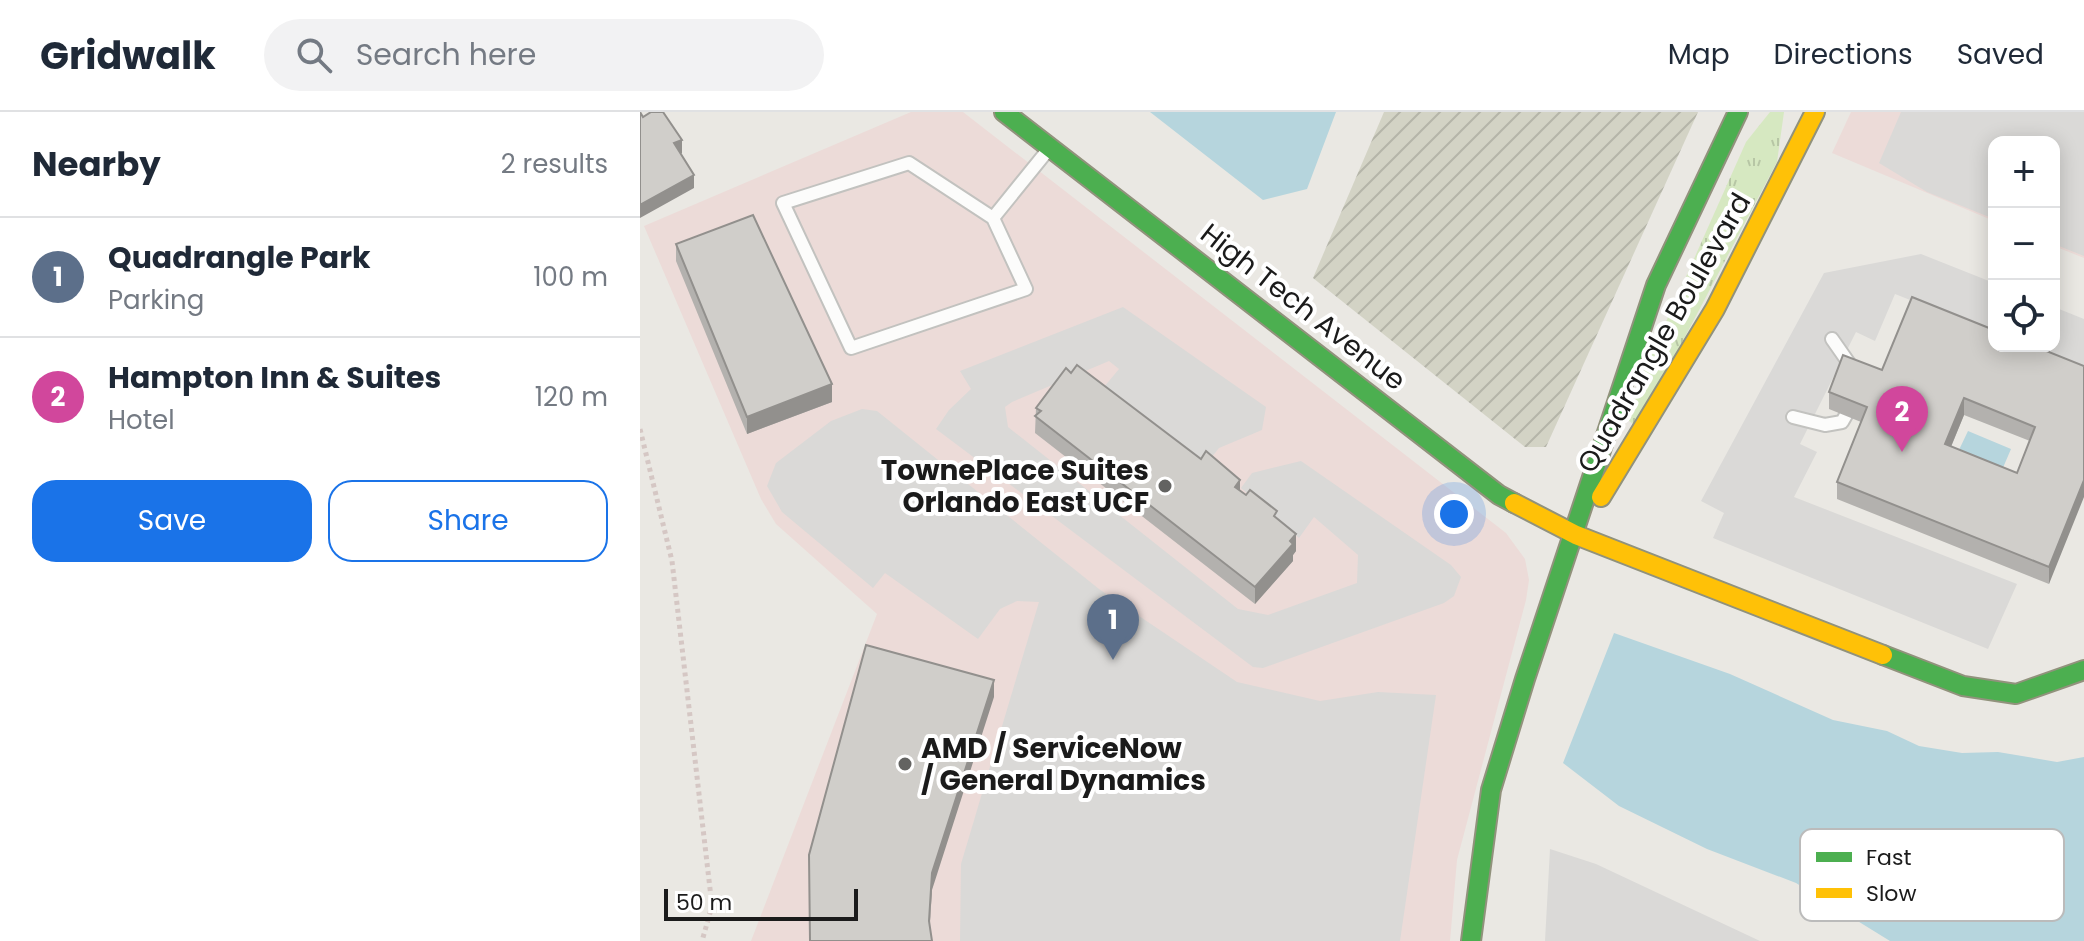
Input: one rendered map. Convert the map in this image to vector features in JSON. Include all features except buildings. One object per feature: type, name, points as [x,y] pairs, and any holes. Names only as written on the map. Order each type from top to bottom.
[{"type":"street","name":"High Tech Avenue","points":[[1004,112],[1499,495],[1576,535],[1963,686],[2016,694],[2084,670]]},
{"type":"street","name":"Quadrangle Boulevard","points":[[1471,941],[1491,790],[1656,285],[1738,112]]},
{"type":"street","name":"Quadrangle Boulevard","points":[[1576,535],[1655,415],[1722,301],[1815,112]]},
{"type":"lane","points":[[993,218],[1050,147]]},
{"type":"lane","points":[[909,163],[993,218],[1026,289],[851,348],[783,203],[909,163]]},
{"type":"lane","points":[[1832,339],[1859,378]]},
{"type":"lane","points":[[1793,417],[1825,425],[1842,422],[1846,415]]},
{"type":"path","points":[[640,429],[672,561],[712,906],[702,941]]},
{"type":"shaded area","points":[[911,112],[963,112],[1506,533],[1525,559],[1529,580],[1526,600],[1457,860],[1450,941],[751,941],[877,614],[776,524],[761,499],[644,226]]},
{"type":"shaded area","points":[[1384,112],[1698,112],[1546,447],[1525,447],[1313,278]]},
{"type":"shaded area","points":[[1851,112],[2084,112],[2084,258],[2060,248],[2060,136],[1988,136],[1988,218],[1832,153]]},
{"type":"shaded area","points":[[1901,112],[2084,112],[2084,256],[2060,246],[2060,136],[1988,136],[1988,217],[1927,192],[1879,163]]},
{"type":"shaded area","points":[[1921,254],[1988,281],[1988,331],[1895,294],[1875,341],[1856,332],[1800,444],[1817,452],[1794,497],[2017,584],[1988,649],[1713,538],[1724,513],[1701,501],[1824,273]]},
{"type":"shaded area","points":[[1123,307],[1266,407],[1262,430],[1219,448],[1207,463],[1104,387],[1119,369],[1109,361],[1012,402],[1005,407],[1008,427],[1238,609],[1268,615],[1357,583],[1358,555],[1314,517],[1299,538],[1241,488],[1252,473],[1301,461],[1451,565],[1461,577],[1454,596],[1444,603],[1263,668],[1253,667],[936,429],[949,410],[971,389],[960,371]]},
{"type":"shaded area","points":[[2060,309],[2084,319],[2084,369],[2041,352],[2060,352]]},
{"type":"shaded area","points":[[862,409],[877,411],[1099,589],[1237,682],[1320,701],[1378,692],[1436,695],[1400,941],[960,941],[961,864],[1039,602],[1017,601],[1000,609],[978,639],[885,573],[873,588],[782,512],[767,486],[776,463],[831,421]]},
{"type":"shaded area","points":[[1550,849],[1596,864],[1760,941],[1545,941]]},
{"type":"green space","points":[[1770,112],[1784,112],[1777,162],[1637,428],[1624,416],[1746,142]]},
{"type":"water","points":[[1150,112],[1336,112],[1307,189],[1263,200]]},
{"type":"water","points":[[1968,431],[2011,449],[2002,470],[1958,452]]},
{"type":"water","points":[[1614,633],[1730,674],[1833,720],[1887,731],[1919,746],[1962,753],[1998,752],[2057,762],[2084,757],[2084,941],[1890,941],[1858,921],[2064,921],[2064,829],[1800,829],[1800,885],[1707,849],[1619,806],[1563,763]]},
{"type":"traffic: fast","points":[[1004,112],[1499,495],[1514,503]]},
{"type":"traffic: fast","points":[[1471,941],[1491,790],[1525,679],[1656,285],[1738,112]]},
{"type":"traffic: fast","points":[[1883,655],[1963,686],[2016,694],[2084,670]]},
{"type":"traffic: slow","points":[[1601,497],[1715,309],[1815,112]]},
{"type":"traffic: slow","points":[[1514,503],[1576,535],[1883,655]]},
{"type":"place","name":"Hampton Inn & Suites","points":[[1902,452]]},
{"type":"place","name":"TownePlace Suites Orlando East UCF","points":[[1165,486]]},
{"type":"place","name":"Quadrangle Park","points":[[1113,660]]},
{"type":"place","name":"AMD / ServiceNow / General Dynamics","points":[[905,764]]}]
